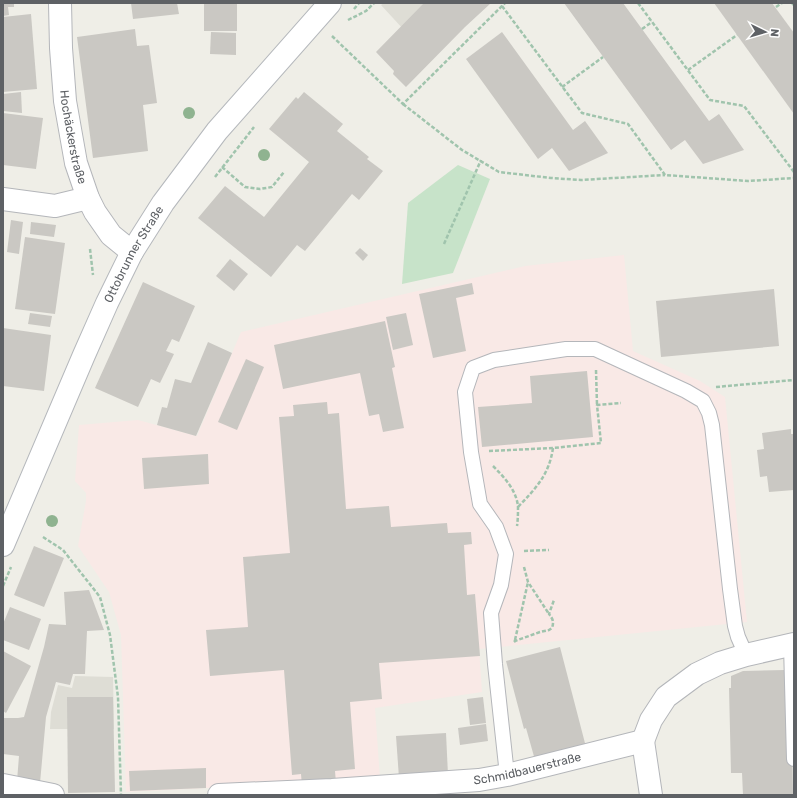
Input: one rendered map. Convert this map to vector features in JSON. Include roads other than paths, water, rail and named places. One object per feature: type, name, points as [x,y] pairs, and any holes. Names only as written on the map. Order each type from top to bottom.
[{"type":"street","name":"Hochäckerstraße","points":[[60,3],[61,48],[65,101],[76,163],[88,198],[98,217],[111,235],[132,252]]},
{"type":"street","name":"Ottobrunner Straße","points":[[3,545],[84,355],[132,252],[163,203],[217,131],[330,3]]},
{"type":"street","points":[[3,199],[55,206],[88,198]]},
{"type":"street","points":[[651,795],[643,741],[651,720],[666,697],[697,674],[720,663],[793,644]]},
{"type":"street","name":"Schmidbauerstraße","points":[[219,795],[332,790],[479,780],[507,775],[643,741]]},
{"type":"street","points":[[3,785],[53,795]]},
{"type":"lane","points":[[507,775],[491,613],[501,585],[506,554],[496,527],[480,504],[471,452],[465,392],[473,368],[494,360],[566,349],[594,350],[686,391],[703,401],[709,413],[712,425],[735,626],[746,655]]},
{"type":"lane","points":[[793,644],[794,759]]}]
